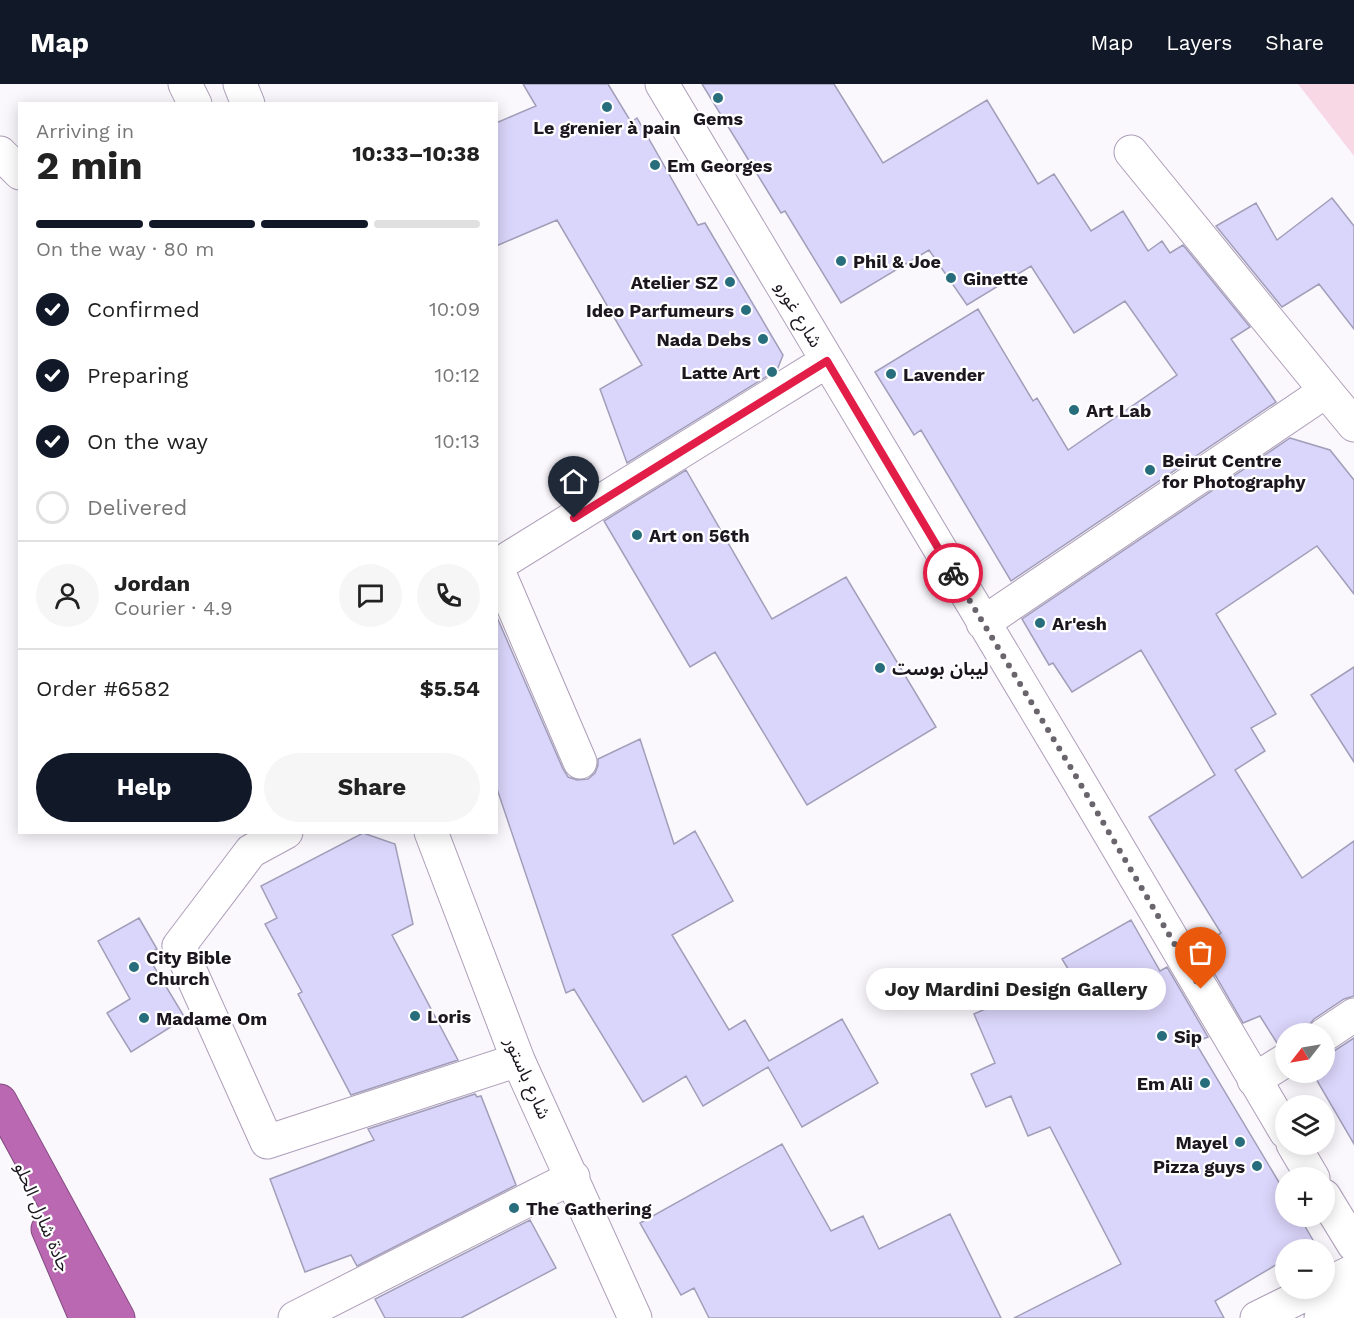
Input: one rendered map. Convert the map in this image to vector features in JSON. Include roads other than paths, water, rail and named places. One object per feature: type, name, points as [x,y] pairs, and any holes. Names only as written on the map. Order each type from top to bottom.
[{"type":"highway","points":[[0,1101],[118,1318]]},
{"type":"highway","name":"جادة شارل الحلو","points":[[0,1116],[86,1318]]},
{"type":"street","points":[[185,84],[194,102]]},
{"type":"street","points":[[240,84],[247,102]]},
{"type":"street","name":"شارع غورو","points":[[662,84],[1275,1114]]},
{"type":"street","points":[[1131,152],[1354,425]]},
{"type":"street","points":[[0,153],[18,171]]},
{"type":"street","points":[[498,565],[827,361]]},
{"type":"street","points":[[983,623],[1326,391]]},
{"type":"street","points":[[498,571],[580,762]]},
{"type":"street","points":[[282,834],[251,851],[179,946],[267,1142],[518,1060]]},
{"type":"street","name":"شارع باستور","points":[[432,834],[518,1060],[636,1318]]},
{"type":"street","points":[[1335,1028],[1354,1016]]},
{"type":"street","points":[[1254,1080],[1275,1067]]},
{"type":"street","points":[[295,1318],[573,1177]]},
{"type":"street","points":[[1337,1201],[1354,1245]]},
{"type":"street","points":[[1335,1280],[1354,1271]]},
{"type":"street","points":[[1257,1318],[1296,1299]]},
{"type":"street","points":[[1321,1318],[1354,1302]]},
{"type":"place","name":"Gems","points":[[718,98]]},
{"type":"place","name":"Le grenier à pain","points":[[607,107]]},
{"type":"place","name":"Em Georges","points":[[655,165]]},
{"type":"place","name":"Phil & Joe","points":[[841,261]]},
{"type":"place","name":"Ginette","points":[[951,278]]},
{"type":"place","name":"Atelier SZ","points":[[730,282]]},
{"type":"place","name":"Ideo Parfumeurs","points":[[746,310]]},
{"type":"place","name":"Nada Debs","points":[[763,339]]},
{"type":"place","name":"Latte Art","points":[[772,372]]},
{"type":"place","name":"Lavender","points":[[891,374]]},
{"type":"place","name":"Art Lab","points":[[1074,410]]},
{"type":"place","name":"Beirut Centre for Photography","points":[[1150,470]]},
{"type":"place","name":"Art on 56th","points":[[637,535]]},
{"type":"place","name":"Ar'esh","points":[[1040,623]]},
{"type":"place","name":"ليبان بوست","points":[[880,668]]},
{"type":"place","name":"City Bible Church","points":[[134,967]]},
{"type":"place","name":"Joy Mardini Design Gallery","points":[[1201,989]]},
{"type":"place","name":"Loris","points":[[415,1016]]},
{"type":"place","name":"Madame Om","points":[[144,1018]]},
{"type":"place","name":"Sip","points":[[1162,1036]]},
{"type":"place","name":"Em Ali","points":[[1205,1083]]},
{"type":"place","name":"Mayel","points":[[1240,1142]]},
{"type":"place","name":"Pizza guys","points":[[1257,1166]]},
{"type":"place","name":"The Gathering","points":[[514,1208]]}]
